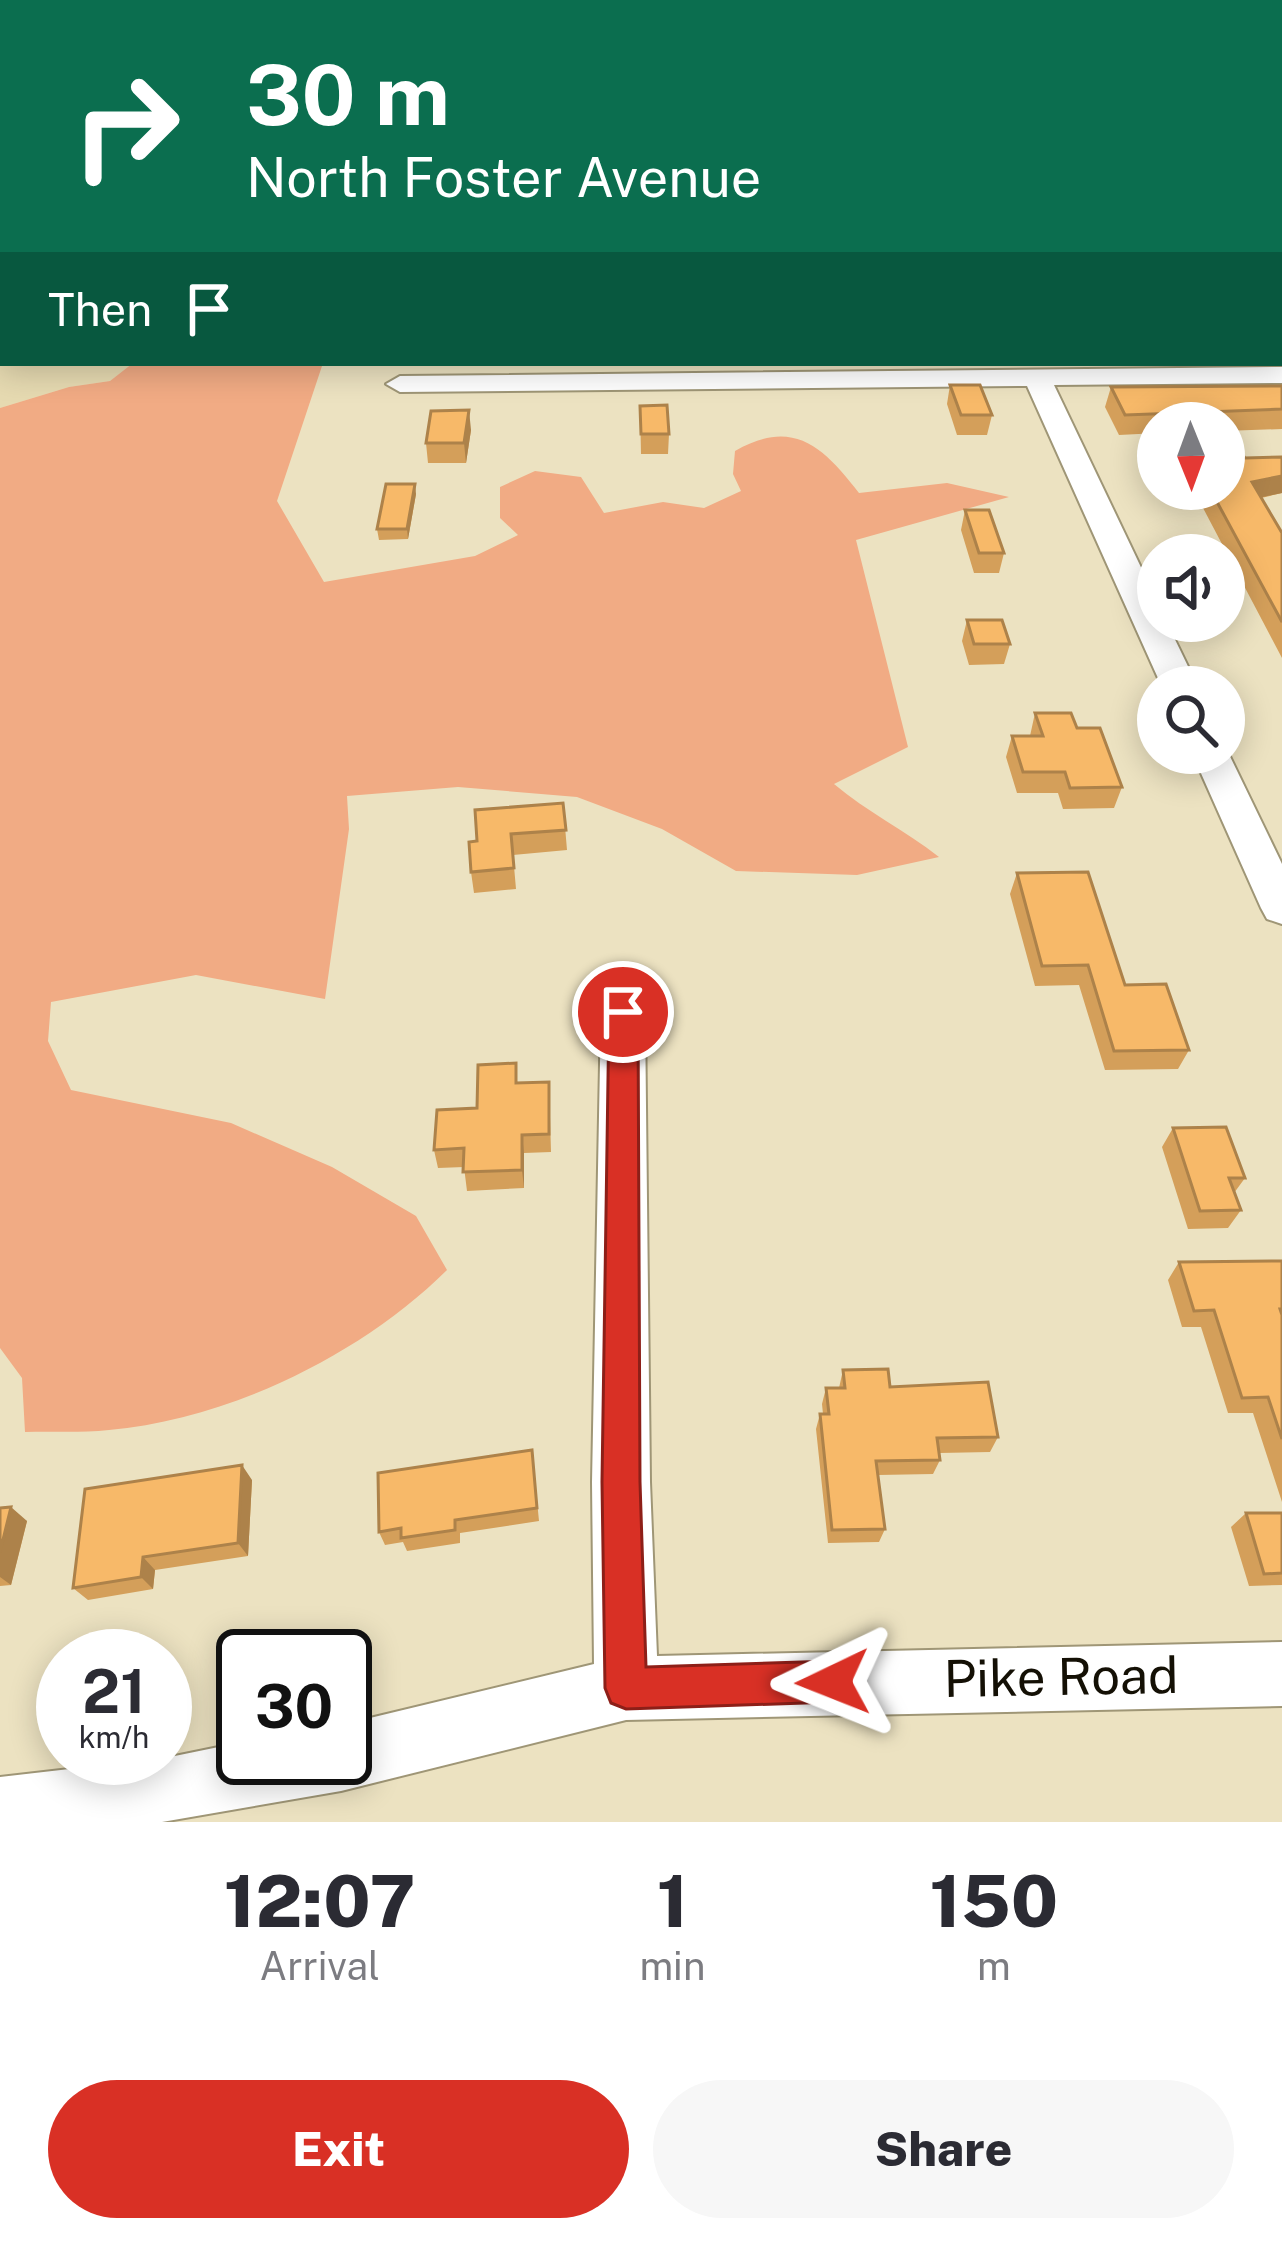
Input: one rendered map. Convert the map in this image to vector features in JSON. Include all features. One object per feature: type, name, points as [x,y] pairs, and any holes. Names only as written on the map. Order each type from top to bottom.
[{"type":"street","points":[[400,384],[967,369],[1036,376],[1282,375]]},
{"type":"street","points":[[1036,376],[1170,666]]},
{"type":"street","points":[[1220,774],[1282,908]]},
{"type":"street","points":[[623,1012],[621,1482],[626,1688]]},
{"type":"street","name":"Pike Road","points":[[372,1751],[626,1688],[1282,1674]]},
{"type":"street","name":"Pike Road","points":[[0,1811],[216,1780]]},
{"type":"shaded area","points":[[0,366],[129,366],[110,381],[69,387],[0,408]]},
{"type":"shaded area","points":[[129,366],[322,366],[277,501],[324,582],[475,556],[518,535],[500,518],[500,487],[535,471],[581,477],[604,513],[663,502],[704,508],[741,491],[733,474],[735,451],[774,437],[791,437],[820,451],[859,493],[947,483],[1009,497],[856,540],[908,747],[834,784],[939,857],[857,875],[736,871],[662,829],[577,797],[458,787],[347,796],[349,829],[325,999],[196,975],[51,1002],[48,1041],[71,1090],[231,1123],[332,1167],[416,1216],[447,1270],[413,1301],[334,1355],[246,1397],[155,1423],[98,1431],[25,1432],[22,1378],[0,1348],[0,408],[69,387],[110,381]]},
{"type":"building","points":[[950,385],[980,385],[992,415],[961,415]]},
{"type":"building","points":[[1282,386],[1282,409],[1245,410],[1245,402],[1137,402],[1137,415],[1125,415],[1111,387]]},
{"type":"building","points":[[667,405],[669,434],[641,434],[640,406]]},
{"type":"building","points":[[469,410],[464,443],[426,443],[431,411]]},
{"type":"building","points":[[1282,457],[1282,476],[1252,482],[1282,533],[1282,622],[1245,554],[1245,534],[1234,534],[1221,510],[1245,510],[1245,458]]},
{"type":"building","points":[[386,484],[415,484],[407,529],[377,529]]},
{"type":"building","points":[[965,510],[989,510],[1004,553],[979,553]]},
{"type":"building","points":[[967,620],[1002,620],[1010,644],[974,644]]},
{"type":"building","points":[[1035,713],[1071,713],[1077,728],[1100,728],[1122,787],[1070,788],[1065,772],[1023,772],[1012,736],[1043,736]]},
{"type":"building","points":[[563,803],[566,830],[511,834],[514,868],[471,872],[469,842],[477,841],[475,810]]},
{"type":"building","points":[[1088,872],[1125,985],[1166,984],[1189,1050],[1114,1051],[1088,965],[1042,966],[1017,873]]},
{"type":"building","points":[[516,1063],[516,1083],[549,1082],[549,1134],[522,1135],[522,1170],[463,1172],[464,1148],[434,1150],[437,1110],[477,1108],[478,1065]]},
{"type":"building","points":[[1226,1127],[1245,1178],[1229,1178],[1241,1210],[1200,1211],[1173,1128]]},
{"type":"building","points":[[1282,1261],[1282,1439],[1268,1397],[1242,1398],[1214,1310],[1194,1311],[1179,1262]]},
{"type":"building","points":[[888,1369],[890,1387],[988,1382],[998,1437],[937,1438],[940,1460],[876,1461],[885,1529],[832,1530],[820,1414],[829,1414],[826,1388],[845,1388],[843,1370]]},
{"type":"building","points":[[532,1450],[537,1508],[455,1520],[455,1530],[401,1538],[401,1528],[379,1532],[378,1473]]},
{"type":"building","points":[[242,1465],[238,1543],[143,1557],[141,1577],[73,1588],[85,1489]]},
{"type":"building","points":[[11,1507],[0,1552],[0,1508]]},
{"type":"building","points":[[1246,1513],[1282,1513],[1282,1573],[1264,1574]]},
{"type":"route","points":[[623,1012],[626,1178],[621,1482],[626,1688],[833,1682]]}]
